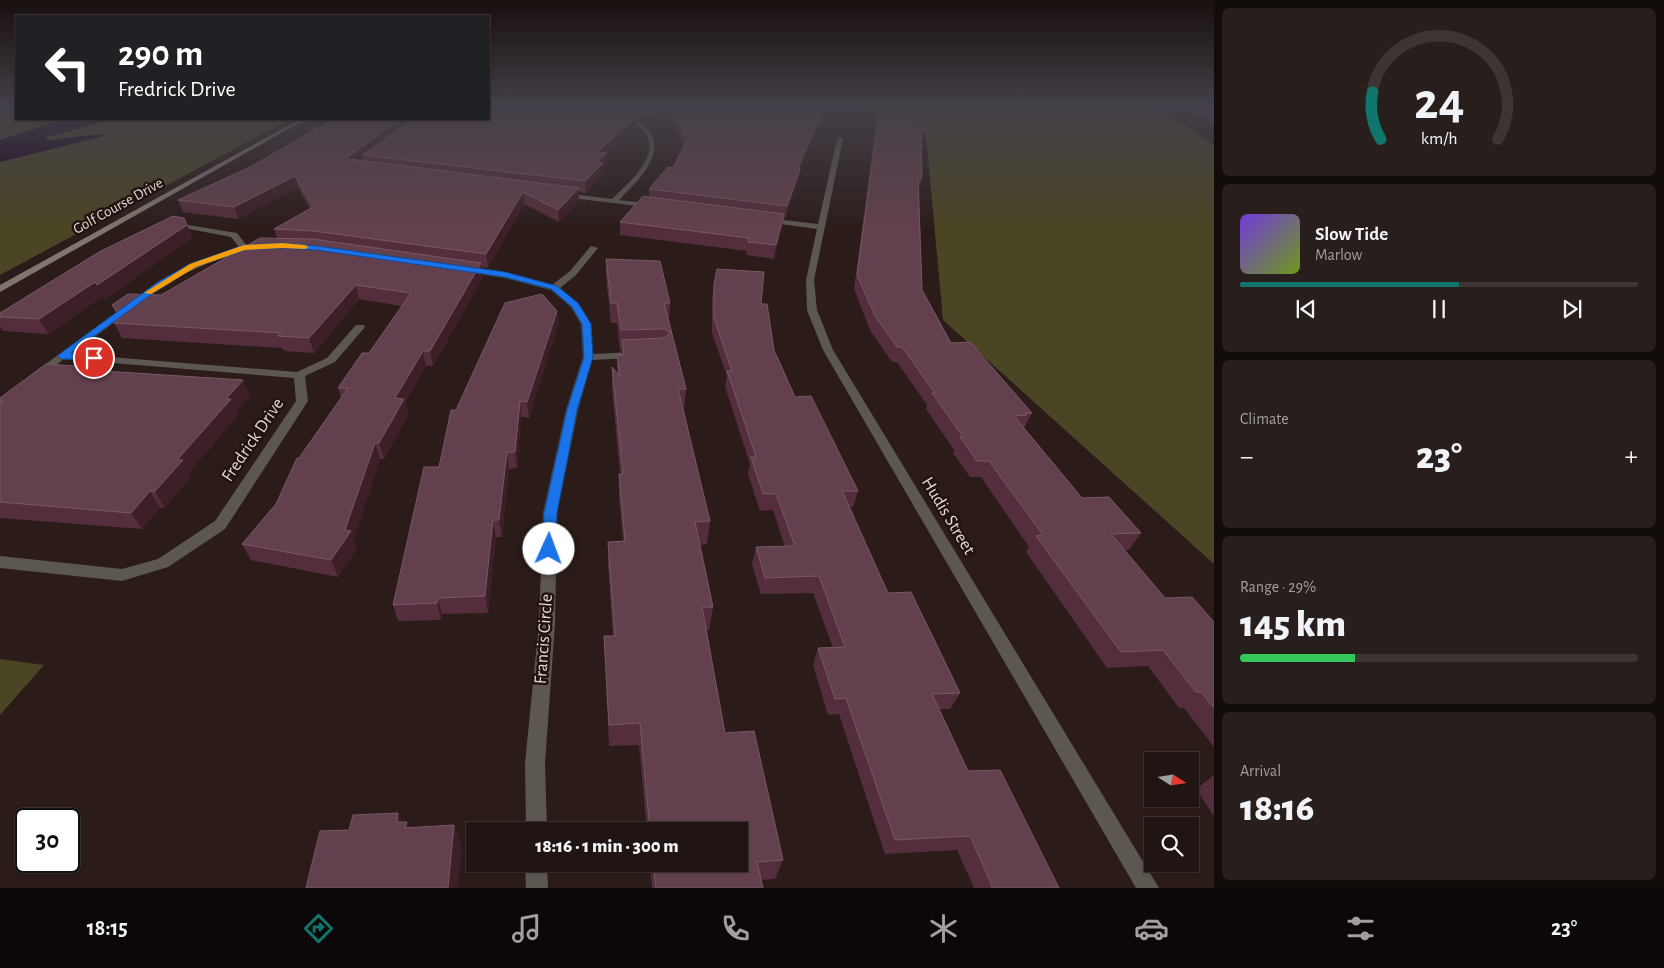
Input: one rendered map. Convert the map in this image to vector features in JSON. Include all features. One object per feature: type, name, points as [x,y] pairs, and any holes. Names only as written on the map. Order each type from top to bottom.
[{"type":"street","name":"Golf Course Drive","points":[[0,289],[251,148]]},
{"type":"street","points":[[614,201],[652,159],[652,148]]},
{"type":"street","name":"Hudis Street","points":[[838,148],[810,280],[812,310],[828,350],[1148,888]]},
{"type":"street","points":[[556,194],[663,207]]},
{"type":"street","points":[[762,219],[821,227]]},
{"type":"street","points":[[179,225],[234,235],[244,248]]},
{"type":"street","points":[[31,377],[161,283],[193,266],[244,248],[273,246]]},
{"type":"street","points":[[554,288],[573,274],[594,248]]},
{"type":"street","name":"Francis Circle","points":[[454,267],[505,275],[554,288],[575,305],[586,324],[588,357],[572,410],[550,513],[546,623],[535,763],[536,822]]},
{"type":"street","points":[[299,375],[331,360],[360,327]]},
{"type":"street","points":[[588,357],[644,355]]},
{"type":"street","name":"Fredrick Drive","points":[[0,562],[122,575],[163,563],[220,525],[302,401],[299,375],[62,356]]},
{"type":"street","points":[[536,872],[537,888]]},
{"type":"shaded area","points":[[0,148],[235,148],[0,275]]},
{"type":"shaded area","points":[[0,148],[54,148],[0,162]]},
{"type":"shaded area","points":[[927,148],[1214,148],[1214,564],[943,320]]},
{"type":"shaded area","points":[[0,659],[44,665],[0,715]]},
{"type":"building","points":[[282,148],[360,148],[348,157],[349,159],[579,188],[558,210],[523,192],[486,254],[314,231],[274,229],[313,207],[295,176],[234,207],[178,200],[250,167]]},
{"type":"building","points":[[372,148],[601,148],[597,152],[607,153],[597,162],[603,163],[585,181],[363,155]]},
{"type":"building","points":[[682,148],[806,148],[798,168],[800,169],[787,206],[649,189],[668,167],[673,168]]},
{"type":"building","points":[[874,148],[921,148],[922,178],[918,178],[922,290],[951,343],[970,342],[1032,413],[1014,416],[1082,498],[1109,497],[1141,533],[1111,534],[1165,598],[1192,597],[1214,622],[1214,708],[1201,692],[1196,692],[1163,650],[1121,652],[1036,536],[1043,535],[989,461],[977,461],[960,437],[963,437],[932,393],[935,393],[902,347],[897,347],[875,316],[857,275]]},
{"type":"building","points":[[643,196],[784,214],[776,245],[748,242],[749,238],[620,222]]},
{"type":"building","points":[[173,216],[184,218],[187,225],[97,285],[95,282],[39,319],[0,317],[0,313],[99,252]]},
{"type":"building","points":[[260,238],[313,239],[481,263],[430,351],[423,351],[395,398],[404,399],[379,443],[375,443],[345,530],[351,531],[331,560],[242,544],[276,504],[297,458],[299,458],[348,388],[338,388],[362,353],[369,353],[411,293],[356,285],[309,338],[278,336],[281,333],[114,323],[121,317],[112,305],[128,294],[161,295]]},
{"type":"building","points":[[606,259],[660,261],[670,303],[664,303],[686,389],[678,389],[710,521],[695,522],[713,607],[702,607],[725,733],[754,731],[783,860],[757,862],[763,888],[656,888],[654,872],[748,872],[748,822],[649,822],[640,723],[609,725],[604,636],[615,636],[608,542],[625,541],[619,474],[623,474],[612,367],[620,376],[617,355],[624,355],[622,340],[664,338],[671,333],[664,329],[621,330],[617,303],[611,303]]},
{"type":"building","points":[[717,269],[764,272],[761,304],[767,304],[774,350],[795,397],[811,396],[858,491],[842,491],[888,593],[911,592],[960,693],[932,694],[968,771],[1000,770],[1059,888],[993,888],[970,836],[895,840],[846,698],[835,699],[818,648],[845,647],[819,576],[765,578],[756,547],[795,546],[776,494],[763,494],[751,457],[756,457],[727,371],[732,371],[714,318],[714,284]]},
{"type":"building","points":[[542,294],[557,311],[527,402],[520,401],[515,452],[507,452],[499,520],[493,520],[485,596],[438,598],[437,603],[393,605],[424,467],[439,467],[451,410],[456,410],[505,303]]},
{"type":"building","points":[[46,364],[106,368],[103,371],[243,380],[226,399],[231,399],[177,460],[183,460],[155,491],[150,491],[131,513],[0,502],[0,403],[3,401],[0,401],[0,398]]},
{"type":"building","points":[[398,813],[397,822],[407,822],[405,828],[454,825],[448,888],[306,888],[320,831],[349,830],[353,815]]},
{"type":"slow traffic","points":[[148,293],[161,283],[193,266],[244,248],[305,247]]},
{"type":"route","points":[[94,358],[62,356],[161,283],[193,266],[244,248],[282,246],[317,248],[464,268],[505,275],[554,288],[575,305],[586,324],[588,357],[572,410],[550,513],[549,549]]}]
